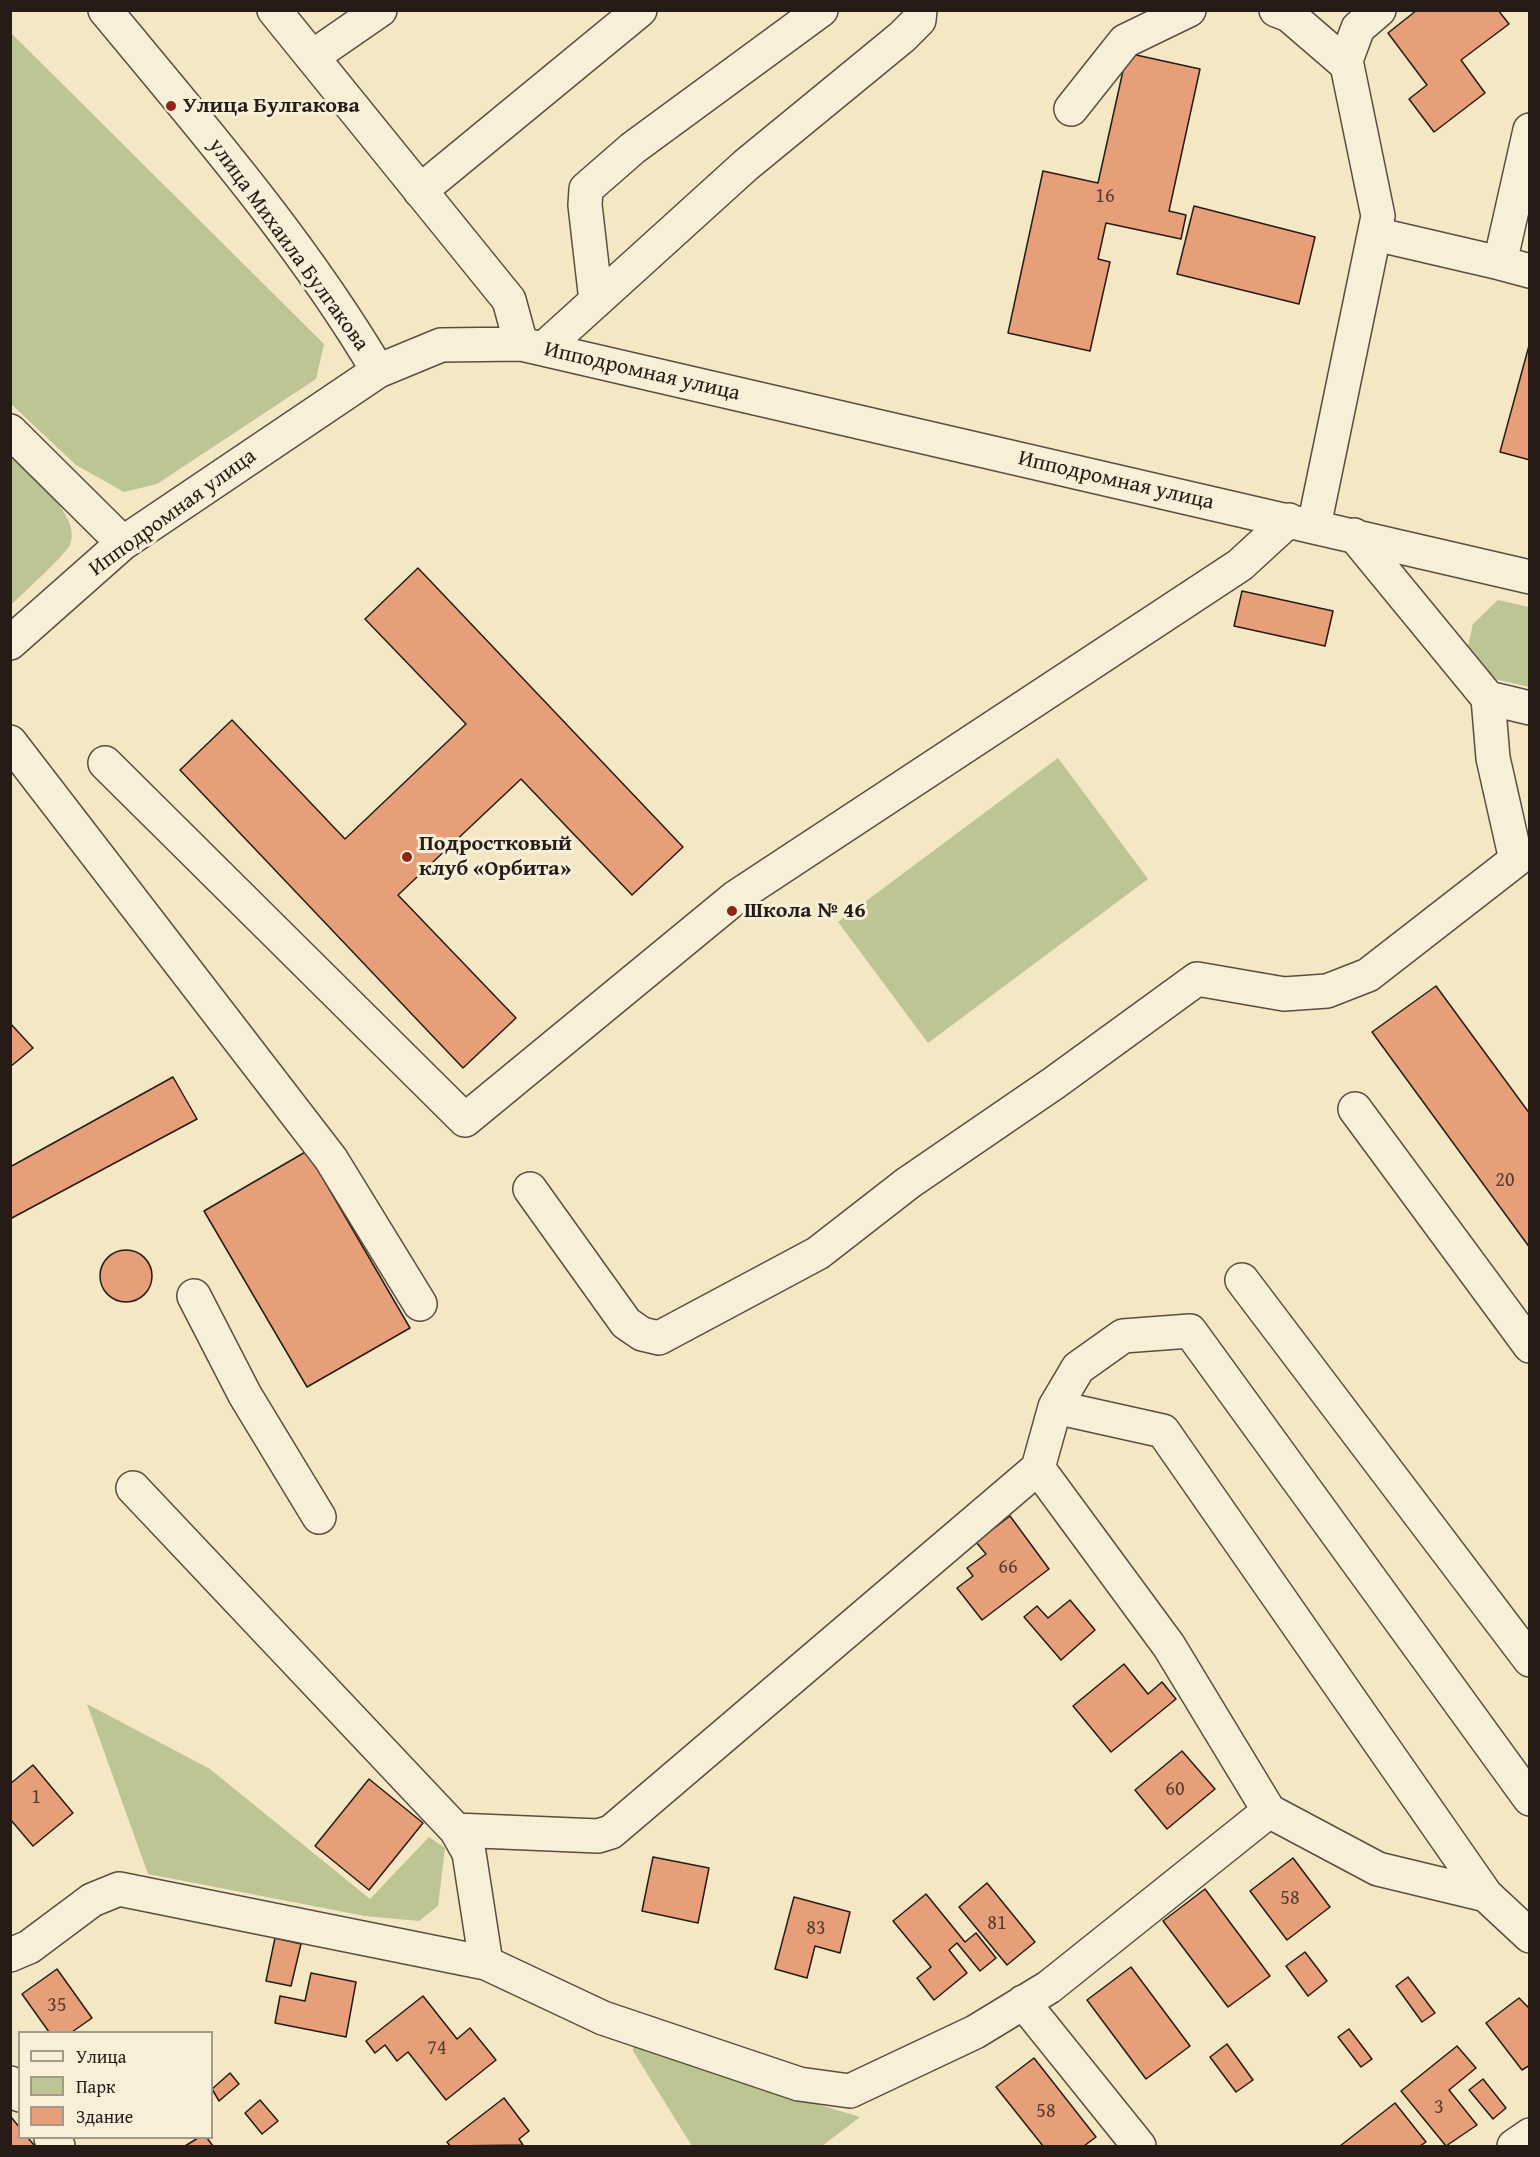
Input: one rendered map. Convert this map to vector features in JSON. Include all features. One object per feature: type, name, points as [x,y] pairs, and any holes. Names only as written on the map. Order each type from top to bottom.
[{"type":"street","name":"улица Михаила Булгакова","points":[[105,10],[243,177],[351,325],[378,371]]},
{"type":"street","points":[[274,10],[509,300],[532,347],[596,301],[746,165],[902,37],[919,20],[920,10]]},
{"type":"street","points":[[312,57],[380,10]]},
{"type":"street","points":[[420,191],[640,10]]},
{"type":"street","points":[[596,301],[585,189],[633,148],[821,10]]},
{"type":"street","points":[[1071,110],[1125,41],[1188,10]]},
{"type":"street","points":[[105,763],[465,1120],[735,897],[1301,523],[1378,216],[1345,63],[1358,28],[1379,10]]},
{"type":"street","points":[[1284,12],[1345,63]]},
{"type":"street","points":[[1375,234],[1515,267],[1530,130]]},
{"type":"street","name":"Ипподромная улица","points":[[10,643],[123,543],[378,371],[441,345],[532,347],[1530,577]]},
{"type":"street","points":[[10,432],[123,543]]},
{"type":"street","points":[[530,1189],[626,1323],[642,1334],[659,1338],[818,1252],[908,1183],[1054,1083],[1197,979],[1284,994],[1327,991],[1368,975],[1523,869],[1493,758],[1488,698],[1354,535]]},
{"type":"street","points":[[1488,698],[1530,708]]},
{"type":"street","points":[[10,742],[331,1159],[420,1304]]},
{"type":"street","points":[[1355,1109],[1530,1346]]},
{"type":"street","points":[[1242,1280],[1530,1660]]},
{"type":"street","points":[[194,1296],[245,1395],[319,1517]]},
{"type":"street","points":[[456,1830],[598,1836],[611,1832],[1038,1468],[1054,1407],[1078,1368],[1123,1336],[1190,1331],[1530,1799]]},
{"type":"street","points":[[1054,1407],[1162,1431],[1486,1895],[1530,1936]]},
{"type":"street","points":[[1038,1468],[1169,1646],[1269,1811],[1378,1869],[1486,1895]]},
{"type":"street","points":[[133,1488],[456,1830],[469,1853],[486,1963]]},
{"type":"street","points":[[10,1955],[29,1947],[92,1899],[119,1889],[486,1963],[603,2018],[799,2084],[850,2091],[975,2032],[1049,1987],[1269,1811]]},
{"type":"street","points":[[1023,2002],[1139,2146]]},
{"type":"street","points":[[1514,2146],[1530,2135]]},
{"type":"green space","points":[[10,32],[324,344],[316,379],[157,484],[124,492],[76,465],[11,404]]},
{"type":"green space","points":[[11,455],[52,496],[69,521],[72,534],[67,550],[11,605]]},
{"type":"green space","points":[[1498,600],[1529,607],[1529,687],[1490,678],[1468,646],[1473,624]]},
{"type":"green space","points":[[1058,758],[1148,879],[928,1043],[838,922]]},
{"type":"green space","points":[[87,1704],[210,1769],[370,1899],[429,1837],[445,1848],[438,1906],[419,1921],[365,1916],[148,1874]]},
{"type":"green space","points":[[633,2039],[797,2098],[860,2117],[822,2146],[692,2146],[633,2051]]},
{"type":"building","points":[[1417,10],[1498,10],[1509,24],[1461,60],[1485,93],[1434,132],[1409,99],[1427,85],[1388,33]]},
{"type":"building","points":[[1127,53],[1200,69],[1169,211],[1186,215],[1181,239],[1106,223],[1098,259],[1110,262],[1090,351],[1008,333],[1043,171],[1098,183]]},
{"type":"building","points":[[1194,206],[1315,237],[1299,304],[1177,274]]},
{"type":"building","points":[[1530,342],[1530,460],[1500,452]]},
{"type":"building","points":[[418,568],[683,847],[632,895],[521,779],[398,895],[516,1018],[463,1068],[180,770],[232,720],[345,839],[466,724],[365,619]]},
{"type":"building","points":[[1242,591],[1333,611],[1325,646],[1234,626]]},
{"type":"building","points":[[1436,986],[1530,1114],[1530,1248],[1372,1032]]},
{"type":"building","points":[[10,1023],[33,1048],[10,1067]]},
{"type":"building","points":[[173,1077],[197,1119],[10,1219],[10,1167]]},
{"type":"building","points":[[307,1151],[410,1328],[307,1387],[204,1211]]},
{"type":"building","points":[[121,1250],[131,1250],[141,1254],[148,1261],[152,1276],[148,1291],[141,1298],[131,1302],[121,1302],[111,1298],[104,1291],[100,1281],[100,1271],[104,1261],[111,1254]]},
{"type":"building","points":[[1010,1516],[1049,1569],[982,1620],[957,1588],[973,1576],[967,1568],[986,1554],[976,1542]]},
{"type":"building","points":[[1070,1600],[1095,1630],[1061,1660],[1024,1617],[1037,1606],[1048,1618]]},
{"type":"building","points":[[1124,1664],[1148,1694],[1162,1682],[1176,1699],[1111,1752],[1073,1706]]},
{"type":"building","points":[[1182,1751],[1215,1789],[1167,1829],[1135,1790]]},
{"type":"building","points":[[33,1765],[73,1813],[33,1846],[10,1819],[10,1784]]},
{"type":"building","points":[[369,1779],[423,1823],[369,1890],[315,1846]]},
{"type":"building","points":[[653,1857],[709,1868],[698,1923],[642,1911]]},
{"type":"building","points":[[1293,1858],[1330,1907],[1287,1940],[1250,1891]]},
{"type":"building","points":[[987,1883],[1035,1942],[1007,1965],[959,1907]]},
{"type":"building","points":[[1205,1889],[1270,1976],[1228,2007],[1163,1921]]},
{"type":"building","points":[[926,1894],[965,1942],[976,1933],[996,1958],[980,1971],[957,1943],[949,1950],[967,1973],[934,2000],[917,1978],[931,1967],[893,1921]]},
{"type":"building","points":[[794,1897],[850,1912],[840,1953],[815,1946],[807,1978],[775,1969]]},
{"type":"building","points":[[275,1938],[301,1944],[291,1986],[266,1981]]},
{"type":"building","points":[[1305,1952],[1327,1981],[1308,1996],[1286,1966]]},
{"type":"building","points":[[1131,1967],[1190,2046],[1146,2079],[1087,2000]]},
{"type":"building","points":[[57,1969],[92,2018],[73,2031],[48,2031],[22,1994]]},
{"type":"building","points":[[311,1973],[356,1982],[346,2037],[275,2023],[280,1996],[305,2001]]},
{"type":"building","points":[[1408,1977],[1435,2013],[1422,2022],[1396,1986]]},
{"type":"building","points":[[423,1996],[457,2039],[470,2028],[496,2060],[446,2100],[408,2052],[397,2061],[385,2045],[375,2053],[366,2041]]},
{"type":"building","points":[[1519,1998],[1530,2009],[1530,2065],[1522,2070],[1486,2023]]},
{"type":"building","points":[[1349,2029],[1372,2059],[1361,2067],[1338,2037]]},
{"type":"building","points":[[1227,2044],[1253,2080],[1236,2092],[1210,2057]]},
{"type":"building","points":[[1457,2046],[1476,2068],[1449,2090],[1477,2125],[1446,2146],[1401,2091]]},
{"type":"building","points":[[1034,2058],[1096,2137],[1084,2146],[1043,2146],[996,2087]]},
{"type":"building","points":[[230,2073],[239,2084],[219,2101],[213,2088]]},
{"type":"building","points":[[1483,2079],[1506,2108],[1493,2119],[1469,2090]]},
{"type":"building","points":[[504,2098],[529,2131],[519,2139],[523,2145],[450,2146],[447,2142]]},
{"type":"building","points":[[260,2100],[278,2121],[262,2134],[245,2113]]},
{"type":"building","points":[[1395,2103],[1426,2142],[1420,2146],[1340,2146]]},
{"type":"building","points":[[11,2117],[18,2126],[18,2139],[29,2139],[35,2146],[10,2146]]},
{"type":"building","points":[[196,2139],[208,2139],[213,2146],[185,2146]]},
{"type":"place","name":"Улица Булгакова","points":[[171,106]]},
{"type":"place","name":"Подростковый клуб «Орбита»","points":[[407,857]]},
{"type":"place","name":"Школа № 46","points":[[732,911]]}]
